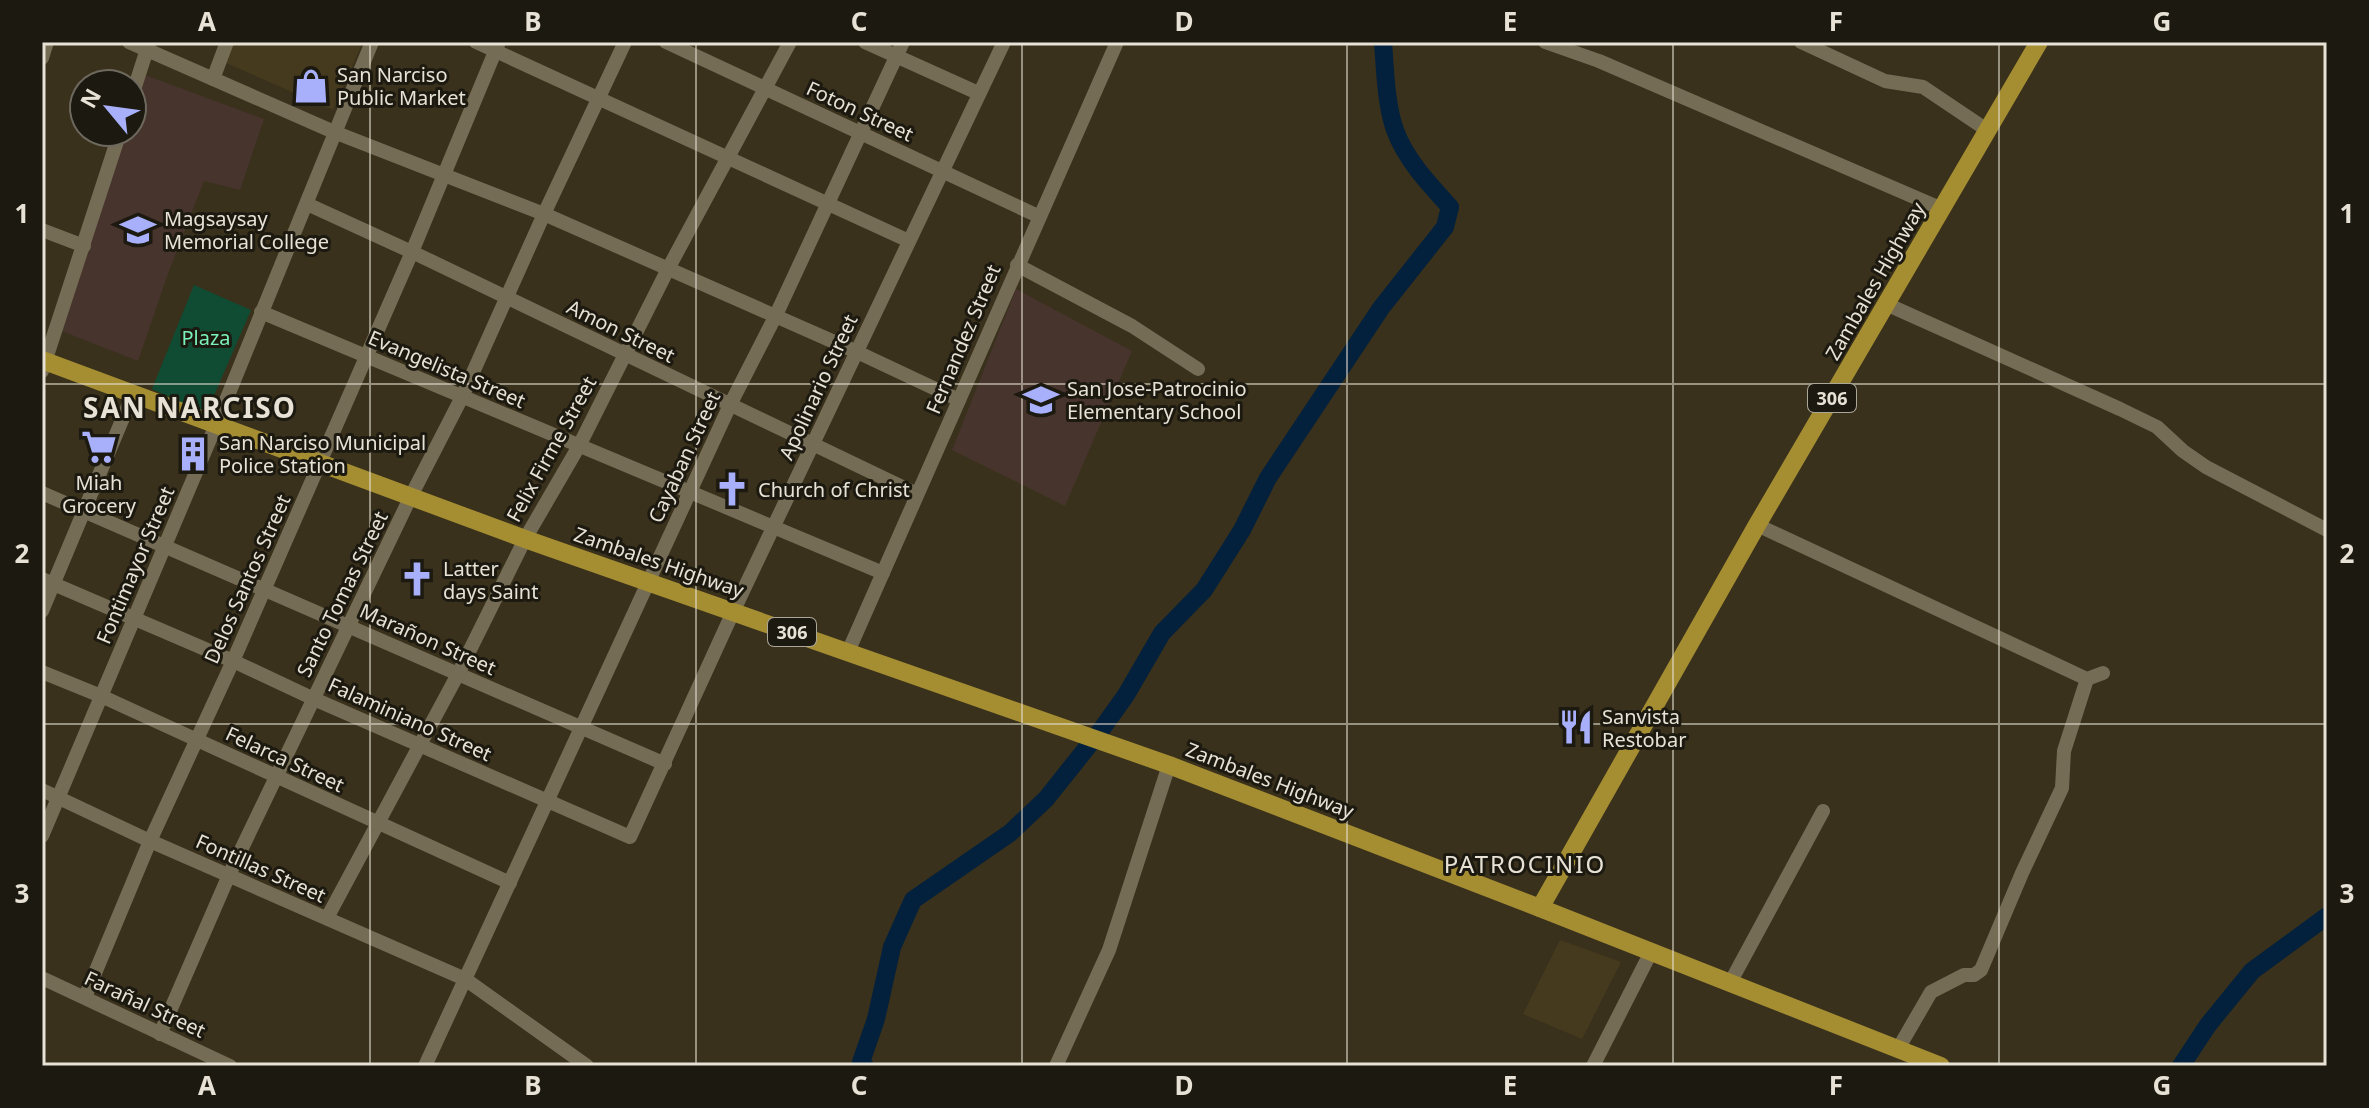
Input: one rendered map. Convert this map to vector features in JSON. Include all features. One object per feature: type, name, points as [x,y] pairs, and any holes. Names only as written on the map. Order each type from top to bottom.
[{"type":"main road","name":"Zambales Highway","points":[[43,364],[133,394],[525,539],[1169,765],[1540,908],[1757,525],[2039,42]]},
{"type":"main road","points":[[1540,908],[1941,1066]]},
{"type":"street","points":[[42,58],[47,42]]},
{"type":"street","points":[[129,42],[148,46],[213,79],[334,132],[544,214],[776,315],[959,400]]},
{"type":"street","points":[[213,79],[227,42]]},
{"type":"street","name":"Fontimayor Street","points":[[42,836],[216,425],[372,42]]},
{"type":"street","points":[[476,42],[497,46],[599,98],[909,241]]},
{"type":"street","name":"Santo Tomas Street","points":[[160,1034],[229,875],[411,496],[462,397],[625,42]]},
{"type":"street","name":"Foton Street","points":[[666,42],[1038,216]]},
{"type":"street","name":"Felix Firme Street","points":[[327,918],[790,42]]},
{"type":"street","points":[[865,42],[978,93]]},
{"type":"street","name":"Cayaban Street","points":[[425,1066],[730,405],[776,315],[903,42]]},
{"type":"street","name":"Apolinario Street","points":[[630,837],[812,444],[1004,42]]},
{"type":"street","name":"Fernandez Street","points":[[848,652],[1117,42]]},
{"type":"street","points":[[1545,42],[1599,61],[1942,209]]},
{"type":"street","points":[[1801,42],[1885,81],[1923,87],[1987,130]]},
{"type":"street","points":[[141,68],[148,46]]},
{"type":"street","name":"Delos Santos Street","points":[[85,997],[150,841],[233,661],[412,252],[497,46]]},
{"type":"street","points":[[43,364],[115,148]]},
{"type":"street","name":"Amon Street","points":[[307,204],[917,494]]},
{"type":"street","points":[[42,230],[84,246]]},
{"type":"street","points":[[1017,265],[1132,326],[1198,369]]},
{"type":"street","points":[[1886,304],[2157,427],[2206,467],[2327,530]]},
{"type":"street","name":"Evangelista Street","points":[[261,312],[883,573]]},
{"type":"street","points":[[42,611],[47,582],[83,510],[133,394]]},
{"type":"street","name":"Marañon Street","points":[[42,493],[665,764]]},
{"type":"street","points":[[1757,525],[2087,679],[2103,673]]},
{"type":"street","name":"Falaminiano Street","points":[[47,582],[630,837]]},
{"type":"street","name":"Felarca Street","points":[[42,672],[510,883]]},
{"type":"street","points":[[1898,1049],[1931,992],[1981,970],[2062,788],[2064,751],[2087,679]]},
{"type":"street","points":[[1056,1066],[1109,950],[1169,765]]},
{"type":"street","name":"Fontillas Street","points":[[42,790],[150,841],[465,979],[587,1066]]},
{"type":"street","points":[[1730,983],[1823,811]]},
{"type":"street","points":[[1593,1066],[1651,952]]},
{"type":"street","name":"Farañal Street","points":[[42,978],[230,1066]]},
{"type":"shaded area","name":"San Narciso Public Market","points":[[232,42],[363,42],[333,110],[224,62]]},
{"type":"shaded area","name":"Magsaysay Memorial College","points":[[148,76],[264,119],[240,190],[204,181],[138,361],[59,330],[118,148],[148,148]]},
{"type":"shaded area","name":"San Jose-Patrocinio Elementary School","points":[[1016,289],[1132,351],[1065,506],[952,450]]},
{"type":"shaded area","points":[[1560,940],[1621,962],[1582,1039],[1523,1014]]},
{"type":"green space","name":"Plaza","points":[[194,285],[251,310],[206,414],[152,389]]},
{"type":"waterway","points":[[865,1066],[861,1062],[876,1019],[892,947],[913,900],[1010,833],[1046,799],[1101,730],[1126,695],[1162,633],[1204,590],[1242,530],[1268,478],[1381,308],[1445,227],[1450,207],[1412,161],[1395,130],[1388,98],[1383,42]]},
{"type":"waterway","points":[[2181,1066],[2208,1025],[2252,971],[2327,916]]},
{"type":"place","name":"San Narciso Public Market","points":[[311,86]]},
{"type":"place","name":"Magsaysay Memorial College","points":[[138,230]]},
{"type":"place","name":"San Jose-Patrocinio Elementary School","points":[[1041,400]]},
{"type":"place","name":"Miah Grocery","points":[[99,447]]},
{"type":"place","name":"San Narciso Municipal Police Station","points":[[193,454]]},
{"type":"place","name":"Church of Christ","points":[[732,489]]},
{"type":"place","name":"Latter days Saint","points":[[417,579]]},
{"type":"place","name":"Sanvista Restobar","points":[[1576,727]]},
{"type":"district","name":"SAN NARCISO","points":[[190,407]]},
{"type":"district","name":"PATROCINIO","points":[[1525,863]]}]
